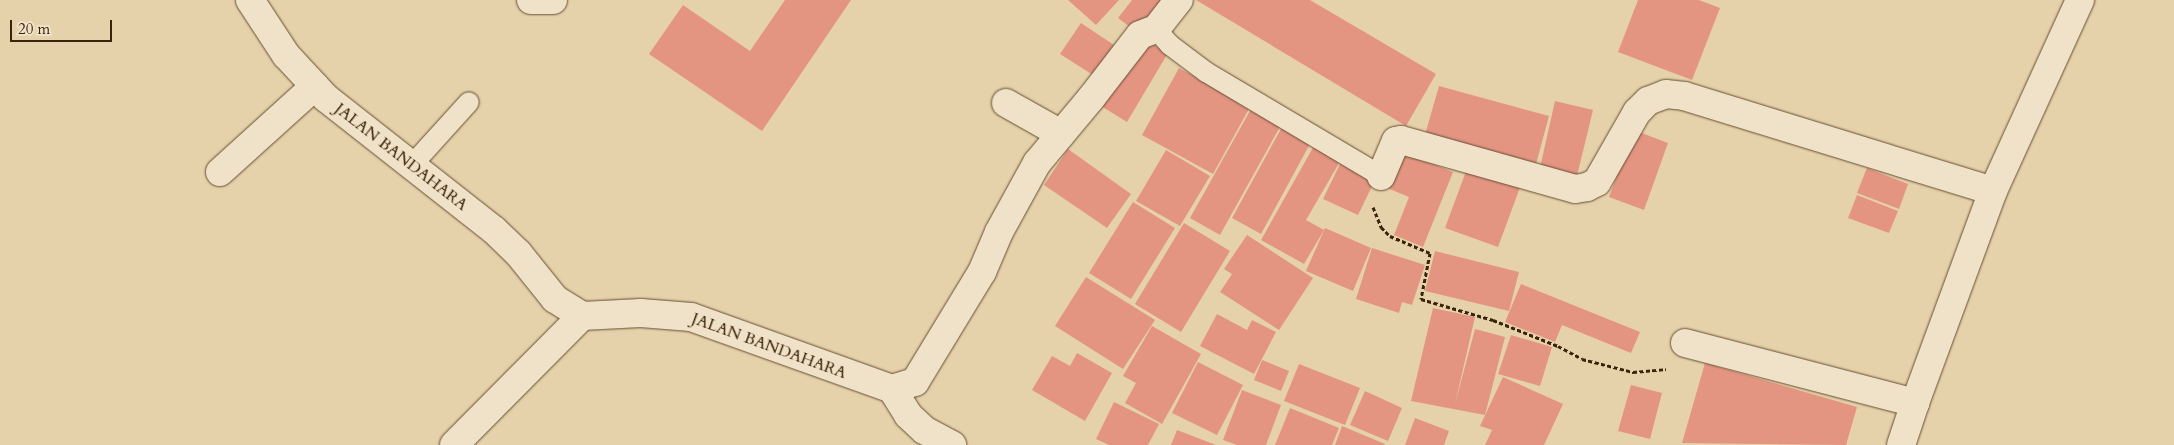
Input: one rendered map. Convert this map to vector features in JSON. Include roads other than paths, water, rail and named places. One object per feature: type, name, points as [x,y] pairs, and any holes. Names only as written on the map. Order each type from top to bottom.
[{"type":"street","name":"JALAN BANDAHARA","points":[[250,0],[286,55],[315,86],[411,166],[494,230],[518,253],[555,299],[582,316],[641,313],[691,317],[892,389]]},
{"type":"street","points":[[531,0],[553,0]]},
{"type":"street","points":[[952,445],[924,430],[908,415],[892,389],[914,382],[982,272],[999,232],[1037,162],[1140,35],[1156,29],[1178,0]]},
{"type":"street","points":[[1901,445],[1993,191],[2080,0]]},
{"type":"street","points":[[220,172],[315,86]]},
{"type":"street","points":[[1381,176],[1396,142],[1401,140],[1575,189],[1587,187],[1597,182],[1636,112],[1648,102],[1666,94],[1684,96],[1993,191]]},
{"type":"street","points":[[1006,103],[1061,134]]},
{"type":"street","points":[[454,445],[582,316]]},
{"type":"street","points":[[1687,344],[1915,403]]},
{"type":"lane","points":[[1156,29],[1170,45],[1206,72],[1381,176]]},
{"type":"lane","points":[[411,166],[469,102]]}]
